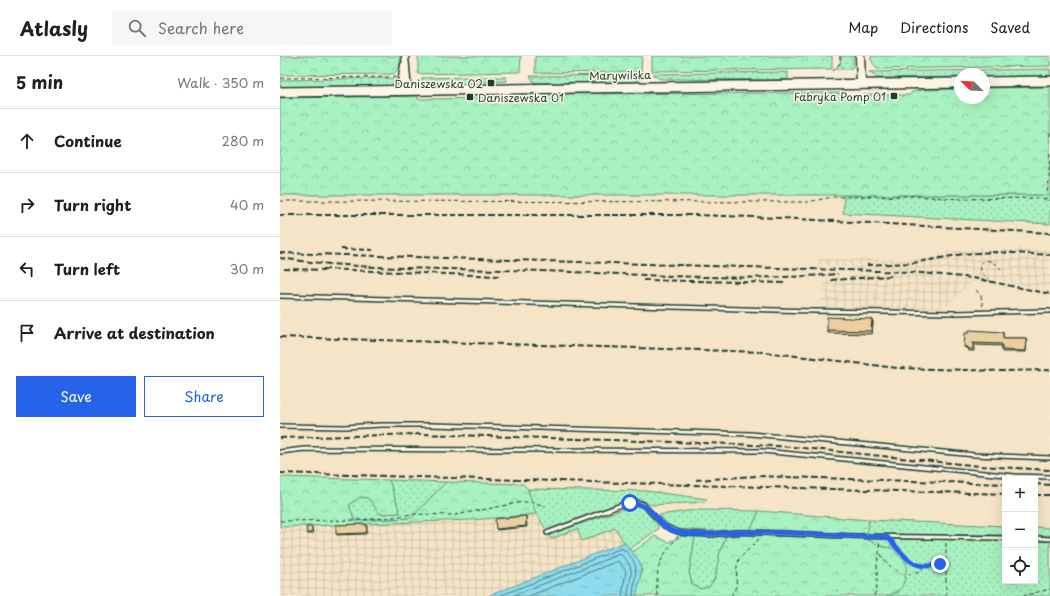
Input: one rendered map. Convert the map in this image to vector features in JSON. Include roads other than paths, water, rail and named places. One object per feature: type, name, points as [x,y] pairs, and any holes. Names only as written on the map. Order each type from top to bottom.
[{"type":"main road","points":[[990,82],[1050,81]]},
{"type":"main road","name":"Marywilska","points":[[280,92],[954,83]]},
{"type":"street","points":[[860,56],[861,84]]},
{"type":"street","points":[[404,91],[405,59]]},
{"type":"lane","points":[[280,296],[822,311],[983,313],[1050,311]]},
{"type":"lane","points":[[280,426],[344,427],[431,424],[751,434],[975,455],[1050,458]]},
{"type":"lane","points":[[280,452],[304,449],[763,451],[999,474],[1050,477]]},
{"type":"lane","points":[[547,533],[624,504],[635,502],[647,507],[664,526],[681,533],[710,535],[737,532],[878,537],[1002,538]]},
{"type":"lane","points":[[1038,538],[1050,539]]},
{"type":"water","points":[[625,542],[637,558],[641,567],[641,577],[636,596],[488,596]]},
{"type":"railway","points":[[280,215],[696,215],[780,218],[1050,233]]},
{"type":"railway","points":[[341,249],[373,250]]},
{"type":"railway","points":[[867,265],[913,263],[963,254],[995,252],[1050,255]]},
{"type":"railway","points":[[280,253],[911,272],[973,278],[1050,294]]},
{"type":"railway","points":[[280,258],[378,267],[542,271],[690,277],[764,277],[838,274]]},
{"type":"railway","points":[[284,269],[328,270]]},
{"type":"railway","points":[[323,269],[499,276]]},
{"type":"railway","points":[[831,280],[891,276]]},
{"type":"railway","points":[[643,280],[787,283]]},
{"type":"railway","points":[[280,337],[764,352],[897,368],[1002,371],[1050,370]]},
{"type":"railway","points":[[280,438],[421,434],[735,444],[793,447],[980,466],[1050,470]]},
{"type":"railway","points":[[280,473],[1002,494]]},
{"type":"railway","points":[[696,480],[756,476],[1002,484]]},
{"type":"railway","points":[[1038,484],[1050,485]]},
{"type":"railway","points":[[1038,495],[1050,495]]},
{"type":"place","name":"Daniszewska 02","points":[[491,83]]},
{"type":"place","name":"Fabryka Pomp 01","points":[[894,96]]},
{"type":"place","name":"Daniszewska 01","points":[[470,97]]}]
